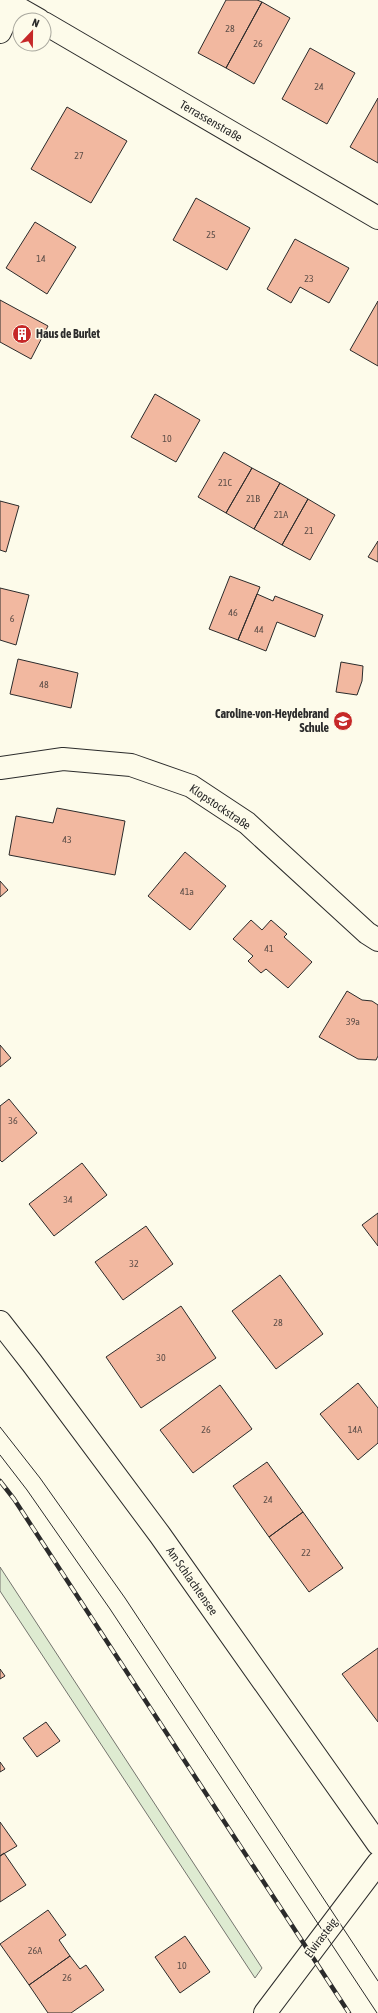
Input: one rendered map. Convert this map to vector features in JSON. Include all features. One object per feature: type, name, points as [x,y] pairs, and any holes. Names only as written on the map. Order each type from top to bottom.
[{"type":"street","points":[[0,32],[9,2],[26,12]]},
{"type":"street","name":"Terrassenstraße","points":[[52,28],[378,218]]},
{"type":"street","name":"Klopstockstraße","points":[[0,768],[63,759],[131,765],[191,786],[247,823],[368,933],[378,940]]},
{"type":"street","name":"Am Schlachtensee","points":[[0,1322],[160,1535],[378,1844]]},
{"type":"street","name":"Elvirasteig","points":[[265,2013],[378,1863]]},
{"type":"green space","points":[[0,1567],[262,1968],[255,1978],[0,1591]]},
{"type":"building","points":[[226,0],[257,0],[262,2],[226,68],[198,53]]},
{"type":"building","points":[[262,2],[290,18],[254,84],[226,68]]},
{"type":"building","points":[[310,48],[355,73],[327,124],[282,99]]},
{"type":"building","points":[[378,98],[378,163],[350,147]]},
{"type":"building","points":[[67,107],[127,141],[91,203],[31,169]]},
{"type":"building","points":[[196,198],[250,228],[227,270],[173,240]]},
{"type":"building","points":[[35,222],[76,247],[47,294],[6,268]]},
{"type":"building","points":[[295,239],[349,268],[329,303],[300,287],[291,303],[267,289]]},
{"type":"building","name":"Haus de Burlet","points":[[0,300],[48,326],[31,359],[0,342]]},
{"type":"building","points":[[378,301],[378,366],[350,350]]},
{"type":"building","points":[[155,394],[200,420],[176,462],[131,437]]},
{"type":"building","points":[[224,452],[252,468],[226,513],[198,497]]},
{"type":"building","points":[[252,468],[280,483],[254,529],[226,513]]},
{"type":"building","points":[[280,483],[308,499],[282,545],[254,529]]},
{"type":"building","points":[[308,499],[335,515],[310,560],[282,545]]},
{"type":"building","points":[[0,501],[19,506],[6,552],[0,550]]},
{"type":"building","points":[[378,541],[378,562],[368,557]]},
{"type":"building","points":[[230,576],[260,587],[238,640],[209,629]]},
{"type":"building","points":[[0,588],[29,595],[16,645],[0,640]]},
{"type":"building","points":[[257,594],[273,601],[275,596],[323,615],[315,637],[277,622],[266,651],[238,640]]},
{"type":"building","points":[[18,659],[78,673],[71,708],[10,694]]},
{"type":"building","points":[[341,662],[363,666],[362,681],[357,695],[336,692]]},
{"type":"building","points":[[57,808],[125,821],[115,875],[9,855],[16,816],[53,823]]},
{"type":"building","points":[[185,852],[226,886],[190,930],[148,896]]},
{"type":"building","points":[[0,881],[8,890],[0,897]]},
{"type":"building","points":[[251,920],[262,930],[271,920],[287,934],[284,937],[312,962],[288,988],[266,969],[261,973],[248,961],[253,956],[233,939]]},
{"type":"building","points":[[347,991],[362,1000],[372,1001],[378,1005],[378,1056],[376,1060],[358,1059],[319,1037]]},
{"type":"building","points":[[0,1045],[11,1058],[0,1067]]},
{"type":"building","points":[[9,1099],[37,1133],[2,1162],[0,1160],[0,1106]]},
{"type":"building","points":[[82,1163],[107,1195],[54,1236],[29,1204]]},
{"type":"building","points":[[378,1213],[378,1246],[362,1225]]},
{"type":"building","points":[[146,1226],[173,1264],[123,1300],[95,1262]]},
{"type":"building","points":[[280,1275],[323,1334],[276,1369],[232,1311]]},
{"type":"building","points":[[181,1306],[216,1358],[141,1408],[106,1357]]},
{"type":"building","points":[[358,1383],[378,1408],[378,1443],[358,1460],[320,1414]]},
{"type":"building","points":[[220,1385],[252,1429],[193,1473],[160,1430]]},
{"type":"building","points":[[267,1462],[303,1512],[269,1537],[233,1486]]},
{"type":"building","points":[[303,1512],[343,1568],[309,1592],[269,1537]]},
{"type":"building","points":[[378,1648],[378,1722],[342,1674]]},
{"type":"building","points":[[0,1669],[5,1676],[0,1679]]},
{"type":"building","points":[[46,1722],[60,1741],[37,1757],[23,1738]]},
{"type":"building","points":[[0,1762],[5,1769],[0,1772]]},
{"type":"building","points":[[0,1822],[17,1846],[0,1856]]},
{"type":"building","points":[[4,1853],[26,1885],[0,1902],[0,1856]]},
{"type":"building","points":[[48,1910],[66,1935],[59,1940],[70,1956],[29,1985],[0,1944]]},
{"type":"building","points":[[185,1936],[210,1972],[180,1993],[155,1957]]},
{"type":"building","points":[[70,1956],[80,1969],[86,1965],[104,1990],[71,2013],[48,2013],[29,1985]]},
{"type":"tram line","points":[[0,1427],[40,1478],[125,1598],[378,1981]]},
{"type":"tram line","points":[[0,1455],[27,1490],[110,1609],[377,2013]]},
{"type":"railway","points":[[0,1481],[14,1499],[349,2013]]},
{"type":"place","name":"Haus de Burlet","points":[[22,334]]},
{"type":"place","name":"Caroline-von-Heydebrand Schule","points":[[343,721]]}]
